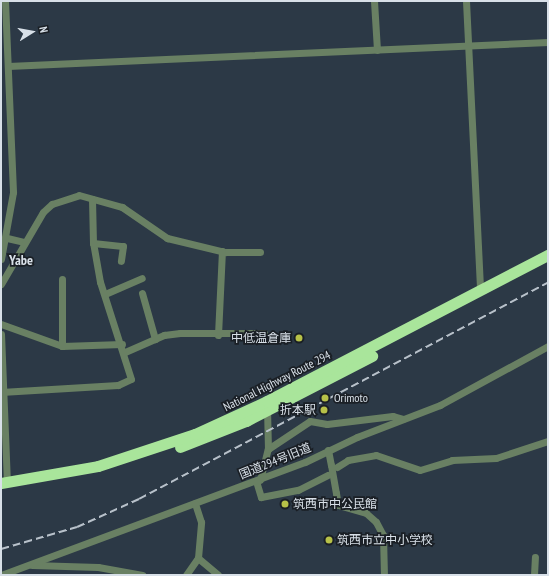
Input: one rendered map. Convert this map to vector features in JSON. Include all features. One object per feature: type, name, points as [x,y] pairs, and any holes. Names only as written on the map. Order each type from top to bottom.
[{"type":"highway","name":"National Highway Route 294","points":[[3,486],[76,478],[137,462],[226,430],[267,406],[548,255]]},
{"type":"highway","name":"National Highway Route 294","points":[[267,406],[548,264]]},
{"type":"street","points":[[1,258],[8,238],[13,192],[5,1]]},
{"type":"street","points":[[374,1],[376,50]]},
{"type":"street","points":[[466,1],[480,291]]},
{"type":"street","points":[[8,66],[548,42]]},
{"type":"street","points":[[1,284],[24,242],[52,204],[79,195],[122,208],[167,238],[222,251],[260,252]]},
{"type":"street","points":[[2,391],[126,384],[131,379],[125,352],[105,294],[93,244],[92,199]]},
{"type":"street","points":[[8,238],[24,242]]},
{"type":"street","points":[[93,244],[123,246],[121,261]]},
{"type":"street","points":[[218,335],[222,251]]},
{"type":"street","points":[[105,294],[142,278]]},
{"type":"street","points":[[62,279],[62,346]]},
{"type":"street","points":[[142,293],[155,339]]},
{"type":"street","points":[[1,324],[62,346],[122,344]]},
{"type":"street","points":[[125,352],[155,339],[180,332],[218,335],[264,333]]},
{"type":"street","points":[[1,334],[3,486]]},
{"type":"street","name":"国道294号旧道","points":[[1,575],[258,480],[453,399],[548,346]]},
{"type":"street","points":[[267,406],[268,449],[258,480],[261,497],[298,490],[327,475]]},
{"type":"street","points":[[268,449],[310,421],[327,424],[393,416],[403,419]]},
{"type":"street","points":[[334,466],[348,460],[376,456],[420,470],[452,460],[496,458],[548,441]]},
{"type":"street","points":[[328,450],[334,466],[338,505],[366,513],[376,522],[383,535],[384,575]]},
{"type":"street","points":[[186,575],[198,558],[201,522],[195,503]]},
{"type":"street","points":[[534,575],[535,557]]},
{"type":"street","points":[[198,558],[218,575]]},
{"type":"street","points":[[28,565],[98,567],[142,575]]},
{"type":"railway","points":[[1,549],[77,527],[139,499],[548,282]]},
{"type":"place","name":"中低温倉庫","points":[[299,338]]},
{"type":"place","name":"Orimoto","points":[[325,398]]},
{"type":"place","name":"折本駅","points":[[324,410]]},
{"type":"place","name":"筑西市中公民館","points":[[285,504]]},
{"type":"place","name":"筑西市立中小学校","points":[[329,540]]},
{"type":"district","name":"Yabe","points":[[21,260]]}]
